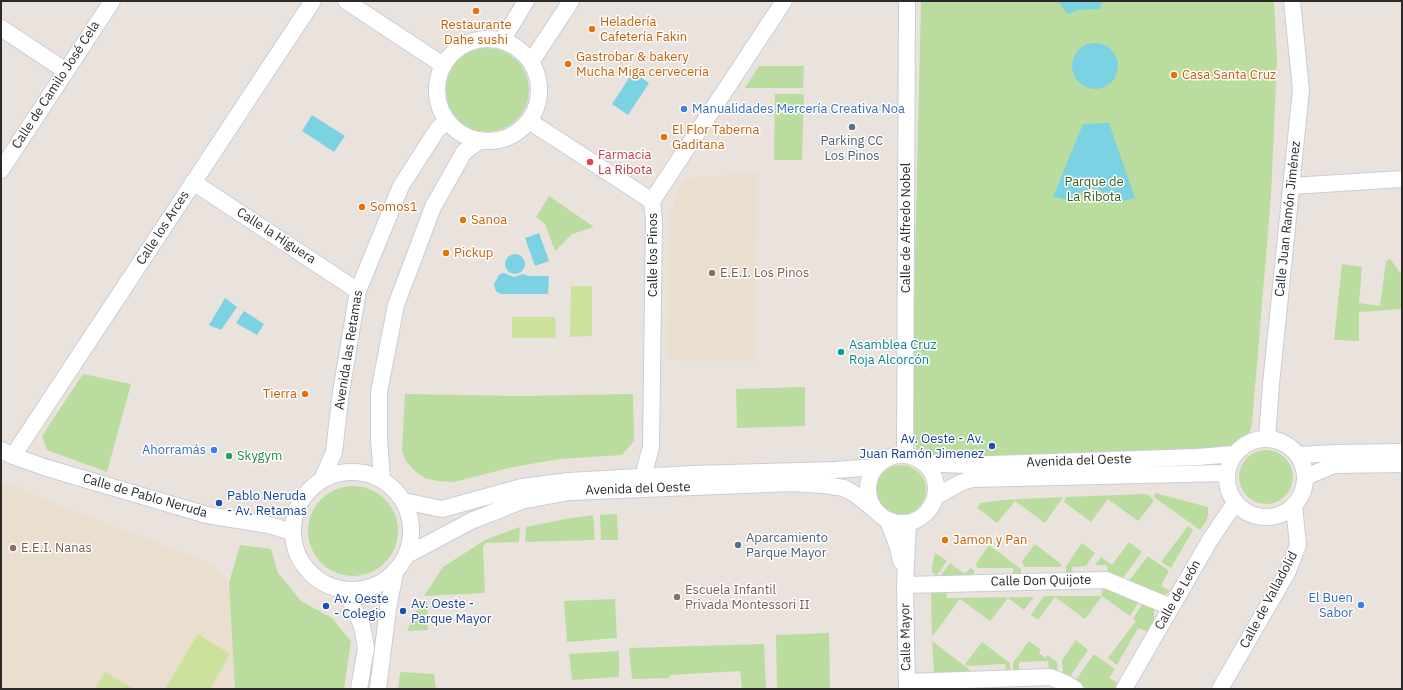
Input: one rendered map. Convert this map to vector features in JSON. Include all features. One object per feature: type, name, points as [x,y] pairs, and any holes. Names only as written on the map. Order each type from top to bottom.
[{"type":"street","name":"Calle de Camilo José Cela","points":[[3,163],[112,1]]},
{"type":"street","name":"Calle los Arces","points":[[7,453],[193,182],[314,1]]},
{"type":"street","points":[[346,1],[443,65]]},
{"type":"street","points":[[502,41],[526,1]]},
{"type":"street","points":[[531,62],[571,1]]},
{"type":"street","name":"Calle los Pinos","points":[[643,476],[651,447],[654,221],[652,201],[784,1]]},
{"type":"street","name":"Calle de Alfredo Nobel","points":[[905,455],[907,1]]},
{"type":"street","name":"Calle Juan Ramón Jiménez","points":[[1267,438],[1270,384],[1301,90],[1292,1]]},
{"type":"street","points":[[1,28],[66,71]]},
{"type":"street","points":[[485,39],[502,41],[518,49],[531,62],[539,85],[538,98],[535,110],[529,121],[519,131],[507,138],[493,142],[479,141],[461,134],[446,121],[438,104],[436,84],[443,65],[454,52],[468,43],[485,39]]},
{"type":"street","name":"Avenida las Retamas","points":[[322,480],[334,452],[341,392],[358,291],[401,186],[437,130],[446,121]]},
{"type":"street","points":[[529,121],[652,201]]},
{"type":"street","points":[[382,479],[379,440],[379,392],[396,305],[432,207],[464,152],[479,141]]},
{"type":"street","points":[[1291,186],[1402,179]]},
{"type":"street","name":"Calle la Higuera","points":[[193,182],[358,291]]},
{"type":"street","points":[[1267,438],[1279,440],[1290,446],[1304,465],[1306,477],[1300,497],[1294,506],[1283,513],[1271,517],[1258,516],[1246,512],[1236,504],[1226,484],[1226,473],[1234,454],[1243,445],[1254,440],[1267,438]]},
{"type":"street","points":[[1298,455],[1338,452],[1402,452]]},
{"type":"street","name":"Calle de Pablo Neruda","points":[[7,453],[207,515],[269,525],[292,532]]},
{"type":"street","name":"Avenida del Oeste","points":[[925,463],[973,465],[1198,457],[1234,454]]},
{"type":"street","points":[[905,455],[925,463],[931,470],[935,479],[936,497],[932,507],[926,514],[917,520],[908,523],[898,524],[881,517],[875,510],[869,498],[868,485],[870,477],[876,467],[883,461],[893,456],[905,455]]},
{"type":"street","points":[[1306,477],[1334,465],[1402,464]]},
{"type":"street","name":"Avenida del Oeste","points":[[404,501],[442,509],[522,488],[569,480],[643,476],[835,470],[876,467]]},
{"type":"street","points":[[352,471],[368,473],[382,479],[391,485],[404,501],[411,518],[412,537],[407,555],[402,564],[395,573],[380,584],[364,590],[346,591],[330,587],[314,578],[302,564],[295,549],[292,532],[296,511],[306,493],[322,480],[337,473],[352,471]]},
{"type":"street","name":"Avenida del Oeste","points":[[936,497],[960,483],[972,479],[1226,473]]},
{"type":"street","name":"Avenida del Oeste","points":[[407,555],[472,520],[522,501],[569,492],[792,483],[844,488],[858,496],[875,510]]},
{"type":"street","name":"Calle de León","points":[[1124,689],[1210,540],[1236,504]]},
{"type":"street","name":"Calle de Valladolid","points":[[1220,689],[1288,571],[1298,545],[1294,506]]},
{"type":"street","name":"Calle Mayor","points":[[888,521],[898,547],[905,585]]},
{"type":"street","name":"Calle Mayor","points":[[907,685],[905,585],[908,523]]},
{"type":"street","points":[[378,689],[388,608],[395,573]]},
{"type":"street","name":"Calle Don Quijote","points":[[905,585],[1106,580],[1171,607]]},
{"type":"street","points":[[346,591],[362,626],[366,648],[359,689]]},
{"type":"street","points":[[907,685],[1050,677],[1075,689]]},
{"type":"shaded area","name":"E.E.I. Los Pinos","points":[[757,173],[756,361],[667,360],[669,217],[678,192],[686,178]]},
{"type":"shaded area","points":[[1,480],[51,502],[215,565],[229,583],[235,689],[1,689]]},
{"type":"green space","name":"Parque de La Ribota","points":[[921,1],[1274,1],[1277,60],[1271,196],[1252,424],[1248,438],[1234,448],[933,460],[918,452],[911,431]]},
{"type":"green space","points":[[487,48],[503,51],[517,60],[526,74],[529,90],[526,106],[517,120],[503,129],[487,132],[471,129],[457,120],[448,106],[445,90],[448,74],[457,60],[471,51]]},
{"type":"green space","points":[[759,66],[804,66],[803,88],[745,88]]},
{"type":"green space","points":[[775,94],[804,94],[802,160],[774,160]]},
{"type":"green space","points":[[549,196],[594,227],[572,234],[555,251],[545,224],[536,217]]},
{"type":"green space","points":[[1390,259],[1402,275],[1402,309],[1359,312],[1359,341],[1334,340],[1342,264],[1362,267],[1359,303],[1380,306],[1386,261]]},
{"type":"green space","points":[[571,286],[592,286],[592,336],[570,337]]},
{"type":"green space","points":[[512,317],[555,317],[556,338],[512,338]]},
{"type":"green space","points":[[83,374],[131,384],[107,472],[47,450],[42,436]]},
{"type":"green space","points":[[805,387],[805,426],[737,428],[736,389]]},
{"type":"green space","points":[[405,394],[519,396],[633,394],[634,441],[622,455],[560,459],[513,467],[454,482],[437,481],[425,478],[415,471],[406,461],[402,452]]},
{"type":"green space","points":[[1266,450],[1276,452],[1285,458],[1291,467],[1293,477],[1291,487],[1285,496],[1276,502],[1266,504],[1256,502],[1247,496],[1241,487],[1239,477],[1241,467],[1247,458],[1256,452]]},
{"type":"green space","points":[[901,465],[910,467],[921,476],[926,490],[924,499],[915,510],[901,515],[892,513],[881,504],[876,490],[878,481],[887,470]]},
{"type":"green space","points":[[353,486],[370,490],[385,499],[394,514],[398,531],[394,548],[385,563],[370,572],[353,576],[336,572],[321,563],[312,548],[308,531],[312,514],[321,499],[336,490]]},
{"type":"green space","points":[[1155,493],[1208,507],[1206,522],[1200,530],[1154,497]]},
{"type":"green space","points":[[1149,495],[1154,501],[1138,521],[1108,499],[1091,522],[1064,502],[1066,497]]},
{"type":"green space","points":[[1063,497],[1045,523],[1015,501],[997,523],[977,508],[980,503],[1004,500]]},
{"type":"green space","points":[[617,514],[618,540],[601,540],[600,515]]},
{"type":"green space","points":[[593,515],[595,540],[525,542],[526,527]]},
{"type":"green space","points":[[1188,526],[1193,530],[1171,568],[1161,562]]},
{"type":"green space","points":[[520,527],[519,542],[486,543],[483,546],[485,593],[424,596],[443,567],[485,540]]},
{"type":"green space","points":[[1129,542],[1142,552],[1122,579],[1108,574],[1107,565],[1095,565],[1101,557],[1112,565]]},
{"type":"green space","points":[[1082,543],[1095,553],[1086,566],[1072,567],[1073,575],[1066,575],[1066,566]]},
{"type":"green space","points":[[1035,544],[1061,564],[1061,567],[1024,567],[1022,561]]},
{"type":"green space","points":[[240,545],[271,549],[278,573],[301,601],[332,618],[351,641],[344,689],[235,689],[229,583]]},
{"type":"green space","points":[[989,545],[1021,569],[1021,576],[1013,576],[1013,568],[977,568],[976,564]]},
{"type":"green space","points":[[935,553],[947,561],[936,576],[932,572]]},
{"type":"green space","points":[[1148,556],[1169,571],[1161,586],[1170,591],[1165,595],[1128,582]]},
{"type":"green space","points":[[950,563],[965,574],[970,568],[974,570],[974,578],[939,578]]},
{"type":"green space","points":[[1104,584],[1140,600],[1130,616],[1102,596],[1085,619],[1055,597],[1038,620],[1031,615],[1044,596],[1101,596]]},
{"type":"green space","points":[[946,589],[947,598],[1034,597],[1024,610],[1008,598],[990,621],[960,599],[932,637],[931,591]]},
{"type":"green space","points":[[615,599],[617,638],[567,642],[564,601]]},
{"type":"green space","points":[[421,601],[427,601],[428,630],[407,631]]},
{"type":"green space","points":[[1144,601],[1152,605],[1154,609],[1154,621],[1148,632],[1138,628],[1117,665],[1108,658],[1136,621],[1133,619]]},
{"type":"green space","points":[[829,633],[830,689],[777,689],[776,635]]},
{"type":"green space","points":[[198,634],[230,654],[210,689],[165,689]]},
{"type":"green space","points":[[1076,640],[1088,650],[1069,678],[1063,676],[1062,660]]},
{"type":"green space","points":[[932,641],[969,669],[970,675],[938,675],[934,673]]},
{"type":"green space","points":[[1029,641],[1041,650],[1039,653],[1045,658],[1048,655],[1057,662],[1058,675],[1049,671],[1048,661],[1019,662],[1019,673],[1013,673],[1013,663]]},
{"type":"green space","points":[[982,642],[1010,663],[1010,672],[1006,672],[1005,664],[968,666],[965,664]]},
{"type":"green space","points":[[764,644],[766,689],[742,689],[740,671],[670,675],[669,678],[632,679],[629,648]]},
{"type":"green space","points":[[619,651],[619,677],[572,680],[569,654]]},
{"type":"green space","points":[[1094,654],[1115,669],[1109,678],[1118,683],[1114,689],[1087,689],[1075,681]]},
{"type":"green space","points":[[105,672],[134,689],[95,689]]},
{"type":"green space","points":[[400,672],[434,674],[436,689],[398,689]]},
{"type":"water","points":[[1058,1],[1102,1],[1100,9],[1078,10],[1068,14]]},
{"type":"water","points":[[1100,43],[1112,49],[1117,57],[1117,75],[1112,83],[1104,88],[1090,89],[1078,83],[1073,75],[1072,61],[1078,49],[1086,44]]},
{"type":"water","points":[[633,72],[649,83],[628,115],[612,104]]},
{"type":"water","points":[[312,115],[345,136],[334,152],[302,131]]},
{"type":"water","points":[[1109,123],[1135,198],[1111,204],[1108,197],[1100,190],[1091,189],[1081,192],[1074,201],[1053,197],[1083,124]]},
{"type":"water","points":[[539,233],[549,261],[535,266],[525,238]]},
{"type":"water","points":[[515,254],[522,257],[525,264],[522,271],[515,274],[508,271],[505,264],[508,257]]},
{"type":"water","points":[[502,273],[514,277],[523,274],[528,276],[549,276],[548,294],[501,294],[497,292],[494,284],[499,275]]},
{"type":"water","points":[[225,298],[237,307],[221,330],[209,325]]},
{"type":"water","points":[[244,311],[264,324],[257,335],[236,323]]},
{"type":"place","name":"Restaurante Dahe sushi","points":[[476,11]]},
{"type":"place","name":"Heladería Cafetería Fakin","points":[[592,29]]},
{"type":"place","name":"Gastrobar & bakery Mucha Miga cervecería","points":[[568,64]]},
{"type":"place","name":"Casa Santa Cruz","points":[[1174,75]]},
{"type":"place","name":"Manualidades Mercería Creativa Noa","points":[[684,109]]},
{"type":"place","name":"Parking CC Los Pinos","points":[[852,127]]},
{"type":"place","name":"El Flor Taberna Gaditana","points":[[664,137]]},
{"type":"place","name":"Farmacia La Ribota","points":[[590,162]]},
{"type":"place","name":"Somos1","points":[[362,207]]},
{"type":"place","name":"Sanoa","points":[[463,220]]},
{"type":"place","name":"Pickup","points":[[446,253]]},
{"type":"place","name":"E.E.I. Los Pinos","points":[[712,273]]},
{"type":"place","name":"Asamblea Cruz Roja Alcorcón","points":[[841,352]]},
{"type":"place","name":"Tierra","points":[[305,394]]},
{"type":"place","name":"Av. Oeste - Av. Juan Ramón Jimenez","points":[[992,446]]},
{"type":"place","name":"Ahorramás","points":[[214,450]]},
{"type":"place","name":"Skygym","points":[[229,456]]},
{"type":"place","name":"Pablo Neruda - Av. Retamas","points":[[219,503]]},
{"type":"place","name":"Jamon y Pan","points":[[945,540]]},
{"type":"place","name":"Aparcamiento Parque Mayor","points":[[738,545]]},
{"type":"place","name":"E.E.I. Nanas","points":[[13,548]]},
{"type":"place","name":"Escuela Infantil Privada Montessori II","points":[[677,597]]},
{"type":"place","name":"El Buen Sabor","points":[[1361,605]]},
{"type":"place","name":"Av. Oeste - Colegio","points":[[326,606]]},
{"type":"place","name":"Av. Oeste - Parque Mayor","points":[[403,611]]}]
